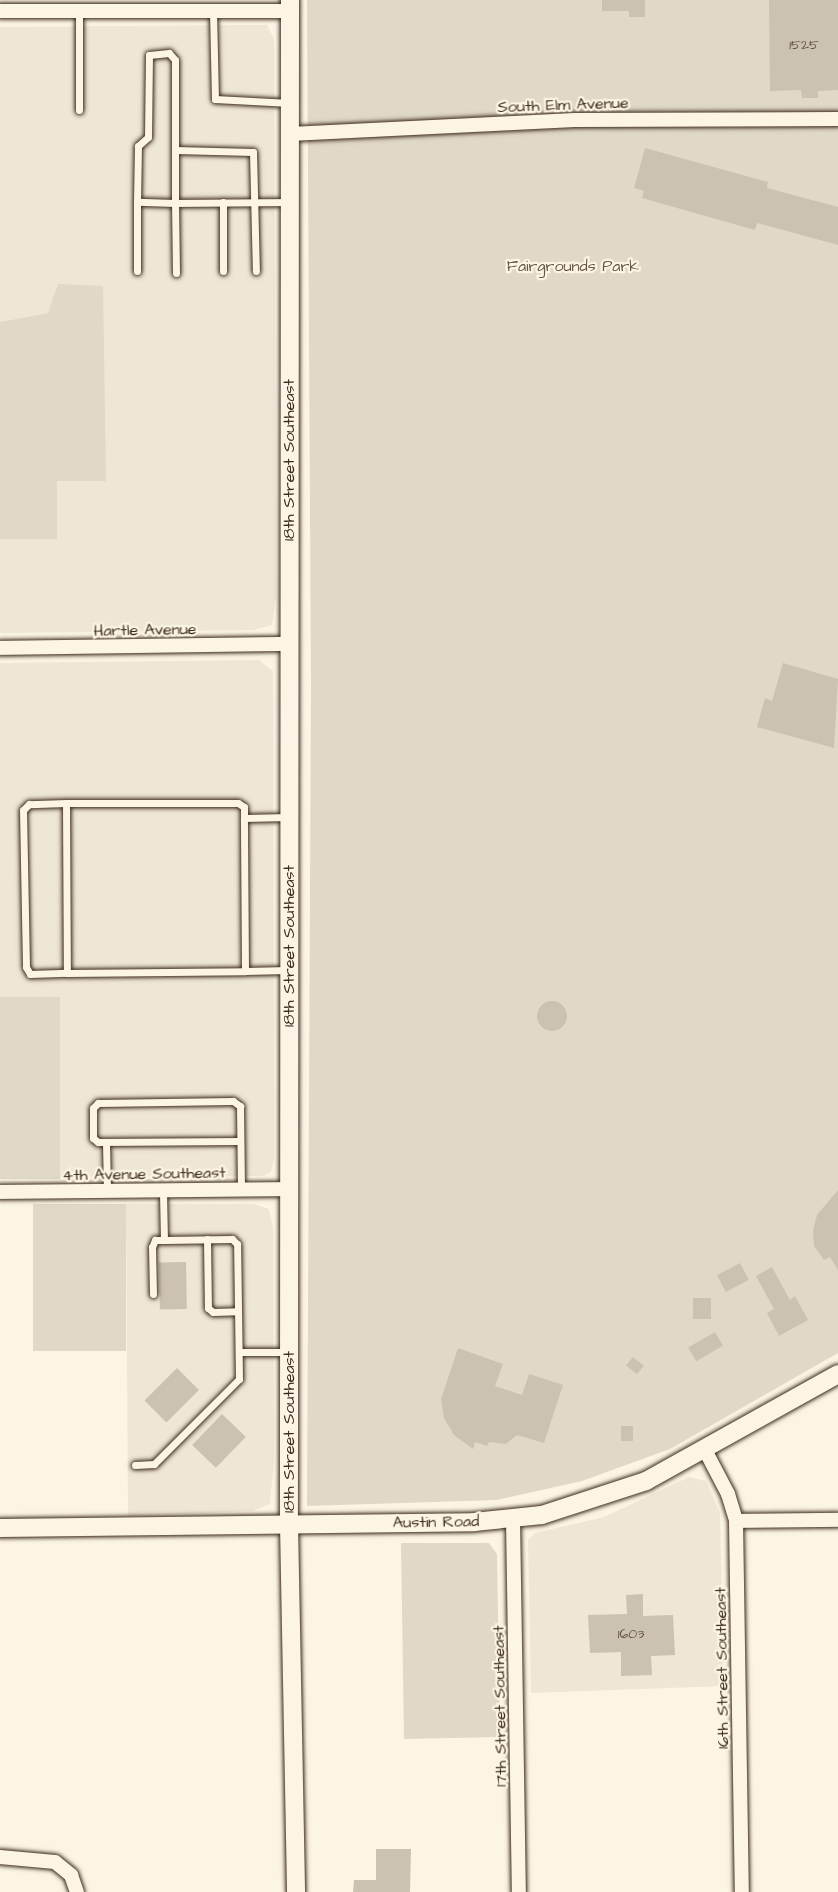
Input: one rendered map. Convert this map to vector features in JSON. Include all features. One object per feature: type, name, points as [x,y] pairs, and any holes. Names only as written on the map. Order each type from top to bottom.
[{"type":"street","points":[[0,11],[36,5],[79,11],[108,5],[213,11],[290,6]]},
{"type":"street","name":"18th Street Southeast","points":[[290,6],[289,1524],[296,1892]]},
{"type":"street","name":"South Elm Avenue","points":[[290,134],[575,120],[838,119]]},
{"type":"street","name":"Hartle Avenue","points":[[0,648],[290,644]]},
{"type":"street","name":"4th Avenue Southeast","points":[[0,1192],[289,1189]]},
{"type":"street","name":"Austin Road","points":[[0,1528],[513,1519],[614,1494],[705,1450],[838,1374]]},
{"type":"street","name":"16th Street Southeast","points":[[705,1450],[728,1494],[736,1521],[742,1892]]},
{"type":"street","name":"17th Street Southeast","points":[[513,1519],[519,1892]]},
{"type":"street","points":[[736,1521],[838,1520]]},
{"type":"street","points":[[0,1857],[31,1857],[55,1862],[70,1875],[78,1892]]},
{"type":"lane","points":[[79,11],[79,110]]},
{"type":"lane","points":[[213,11],[215,99],[290,102]]},
{"type":"lane","points":[[137,271],[138,146],[148,137],[148,59],[153,53],[169,53],[175,60],[176,273]]},
{"type":"lane","points":[[175,150],[253,152],[256,271]]},
{"type":"lane","points":[[137,202],[290,202]]},
{"type":"lane","points":[[223,202],[223,271]]},
{"type":"lane","points":[[66,803],[67,973]]},
{"type":"lane","points":[[245,971],[244,807],[238,803],[66,803],[29,804],[23,810],[26,967],[30,974],[67,973],[245,971],[289,970]]},
{"type":"lane","points":[[244,818],[289,817]]},
{"type":"lane","points":[[240,1141],[106,1143],[93,1138],[93,1108],[98,1103],[233,1101],[240,1106],[241,1190]]},
{"type":"lane","points":[[106,1143],[107,1191]]},
{"type":"lane","points":[[163,1190],[164,1240]]},
{"type":"lane","points":[[207,1239],[208,1308],[213,1312],[238,1311]]},
{"type":"lane","points":[[135,1465],[154,1464],[240,1379],[237,1244],[232,1239],[155,1240],[152,1246],[153,1294]]},
{"type":"lane","points":[[239,1352],[289,1352]]},
{"type":"shaded area","points":[[267,25],[274,39],[276,595],[272,625],[253,630],[0,633],[0,539],[56,539],[56,480],[106,481],[48,313],[0,322],[0,27]]},
{"type":"shaded area","points":[[259,660],[273,671],[274,1158],[271,1172],[262,1176],[60,1177],[60,997],[0,997],[0,663]]},
{"type":"shaded area","points":[[126,1204],[254,1204],[269,1209],[273,1228],[274,1459],[270,1504],[253,1511],[128,1516]]},
{"type":"shaded area","points":[[689,1477],[706,1481],[720,1513],[724,1686],[531,1693],[528,1540],[535,1533],[604,1517]]},
{"type":"green space","name":"Fairgrounds Park","points":[[307,0],[838,0],[838,1353],[670,1449],[582,1481],[497,1500],[307,1506],[311,685]]},
{"type":"green space","points":[[58,284],[103,286],[106,481],[57,481],[57,539],[0,539],[0,322],[48,313]]},
{"type":"green space","points":[[0,997],[60,997],[60,1179],[0,1179]]},
{"type":"green space","points":[[33,1204],[126,1204],[126,1351],[33,1351]]},
{"type":"green space","points":[[401,1543],[489,1543],[497,1554],[500,1737],[404,1739]]},
{"type":"building","points":[[602,0],[645,0],[645,17],[629,17],[629,11],[602,11]]},
{"type":"building","points":[[769,0],[838,0],[838,90],[818,91],[818,98],[802,98],[801,90],[770,91]]},
{"type":"building","points":[[645,148],[768,182],[767,188],[838,207],[838,245],[757,223],[755,230],[642,198],[644,191],[634,188]]},
{"type":"building","points":[[783,663],[838,679],[834,748],[757,727],[765,698],[772,701]]},
{"type":"building","points":[[552,1001],[562,1006],[567,1016],[562,1026],[552,1031],[542,1026],[537,1016],[542,1006]]},
{"type":"building","points":[[838,1190],[838,1270],[830,1257],[824,1260],[814,1246],[813,1231],[817,1215]]},
{"type":"building","points":[[159,1262],[186,1262],[187,1309],[160,1309]]},
{"type":"building","points":[[740,1263],[749,1280],[726,1292],[717,1275]]},
{"type":"building","points":[[772,1267],[790,1300],[795,1296],[808,1320],[779,1336],[767,1313],[774,1309],[756,1276]]},
{"type":"building","points":[[693,1298],[711,1298],[711,1319],[693,1319]]},
{"type":"building","points":[[715,1332],[723,1346],[696,1361],[688,1348]]},
{"type":"building","points":[[458,1348],[503,1364],[495,1386],[522,1395],[529,1374],[563,1385],[544,1443],[517,1435],[506,1444],[489,1442],[487,1446],[475,1442],[473,1449],[454,1435],[444,1418],[441,1399]]},
{"type":"building","points":[[633,1357],[644,1366],[637,1374],[626,1366]]},
{"type":"building","points":[[177,1368],[199,1390],[166,1422],[144,1401]]},
{"type":"building","points":[[222,1414],[246,1437],[216,1468],[192,1445]]},
{"type":"building","points":[[621,1426],[633,1426],[633,1441],[621,1441]]},
{"type":"building","points":[[643,1594],[643,1616],[673,1615],[675,1655],[651,1656],[652,1675],[621,1676],[621,1652],[590,1653],[588,1615],[627,1614],[626,1595]]},
{"type":"building","points":[[376,1849],[411,1849],[410,1892],[353,1892],[354,1880],[376,1880]]}]
